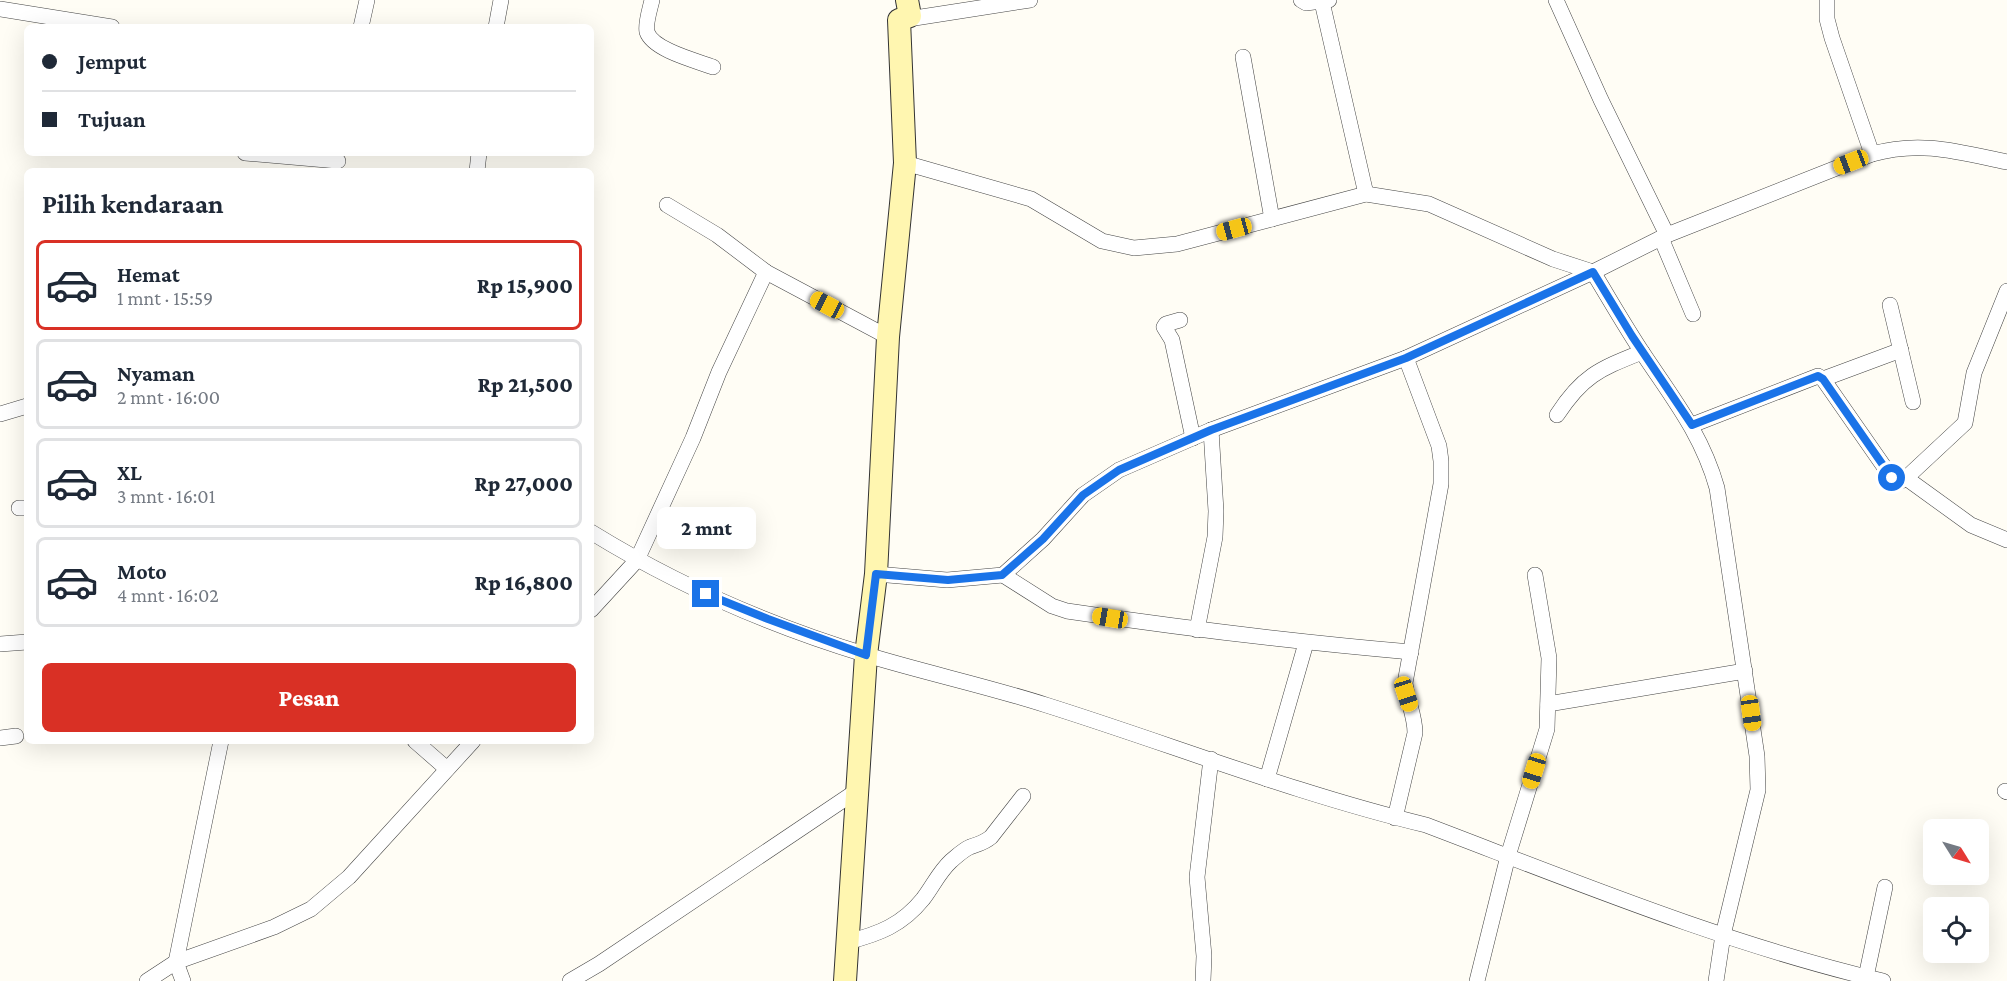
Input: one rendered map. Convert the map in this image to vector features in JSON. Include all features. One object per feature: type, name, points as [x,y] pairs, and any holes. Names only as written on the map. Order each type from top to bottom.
[{"type":"street","points":[[363,24],[367,0]]},
{"type":"street","points":[[497,24],[501,0]]},
{"type":"street","points":[[652,0],[647,30],[649,36],[664,49],[713,67]]},
{"type":"street","points":[[845,981],[866,655],[876,574],[888,337],[905,164],[903,10],[1030,0]]},
{"type":"street","points":[[1301,0],[1306,3],[1325,1],[1366,194]]},
{"type":"street","points":[[1557,0],[1664,236],[1693,314]]},
{"type":"street","points":[[1827,0],[1827,19],[1832,38],[1872,154]]},
{"type":"street","points":[[0,9],[93,24]]},
{"type":"street","points":[[1243,57],[1272,219]]},
{"type":"street","points":[[876,574],[948,580],[1002,575],[1043,539],[1083,495],[1119,470],[1211,430],[1406,358],[1593,272],[1664,236],[1872,154],[1905,147],[1946,149],[2007,162]]},
{"type":"street","points":[[276,156],[338,162]]},
{"type":"street","points":[[905,164],[1031,200],[1102,241],[1134,248],[1177,244],[1366,194],[1429,204],[1552,259],[1593,272],[1642,352],[1692,425],[1710,461],[1717,488],[1757,756],[1758,790],[1723,935],[1716,981]]},
{"type":"street","points":[[667,205],[717,235],[766,272],[888,337]]},
{"type":"street","points":[[594,607],[637,560],[693,438],[719,372],[766,272]]},
{"type":"street","points":[[1692,425],[1815,376],[1823,379],[1892,478],[1899,482],[1965,423],[1974,373],[2007,291]]},
{"type":"street","points":[[1890,305],[1913,402]]},
{"type":"street","points":[[1180,320],[1166,324],[1164,327],[1172,340],[1193,438]]},
{"type":"street","points":[[1823,379],[1901,350]]},
{"type":"street","points":[[1557,415],[1581,383],[1590,376],[1600,369],[1642,352]]},
{"type":"street","points":[[1395,818],[1415,733],[1415,720],[1406,694],[1405,683],[1441,484],[1442,461],[1439,446],[1406,358]]},
{"type":"street","points":[[0,414],[24,407]]},
{"type":"street","points":[[1197,630],[1215,537],[1216,512],[1211,430]]},
{"type":"street","points":[[1906,478],[1971,525],[2007,540]]},
{"type":"street","points":[[594,534],[637,560],[706,594],[866,655],[1044,704],[1267,779],[1395,818],[1426,825],[1830,975],[1866,977],[1883,981]]},
{"type":"street","points":[[1002,575],[1052,606],[1067,611],[1306,643],[1411,652]]},
{"type":"street","points":[[1477,981],[1508,856],[1547,729],[1549,658],[1535,575]]},
{"type":"street","points":[[0,644],[24,642]]},
{"type":"street","points":[[1267,779],[1306,643]]},
{"type":"street","points":[[1548,704],[1744,671]]},
{"type":"street","points":[[0,738],[16,736]]},
{"type":"street","points":[[183,981],[176,962],[220,744]]},
{"type":"street","points":[[418,744],[447,770]]},
{"type":"street","points":[[147,981],[176,962],[274,927],[311,909],[349,877],[470,744]]},
{"type":"street","points":[[1203,981],[1204,956],[1197,877],[1211,759]]},
{"type":"street","points":[[570,981],[608,958],[858,790]]},
{"type":"street","points":[[847,942],[877,935],[893,926],[922,900],[937,876],[950,862],[968,848],[985,843],[1023,796]]},
{"type":"street","points":[[1866,977],[1886,887]]},
{"type":"route","points":[[706,594],[866,655],[876,574],[948,580],[1002,575],[1043,539],[1083,495],[1119,470],[1211,430],[1406,358],[1593,272],[1632,336],[1692,425],[1818,376],[1823,379],[1892,478]]}]
